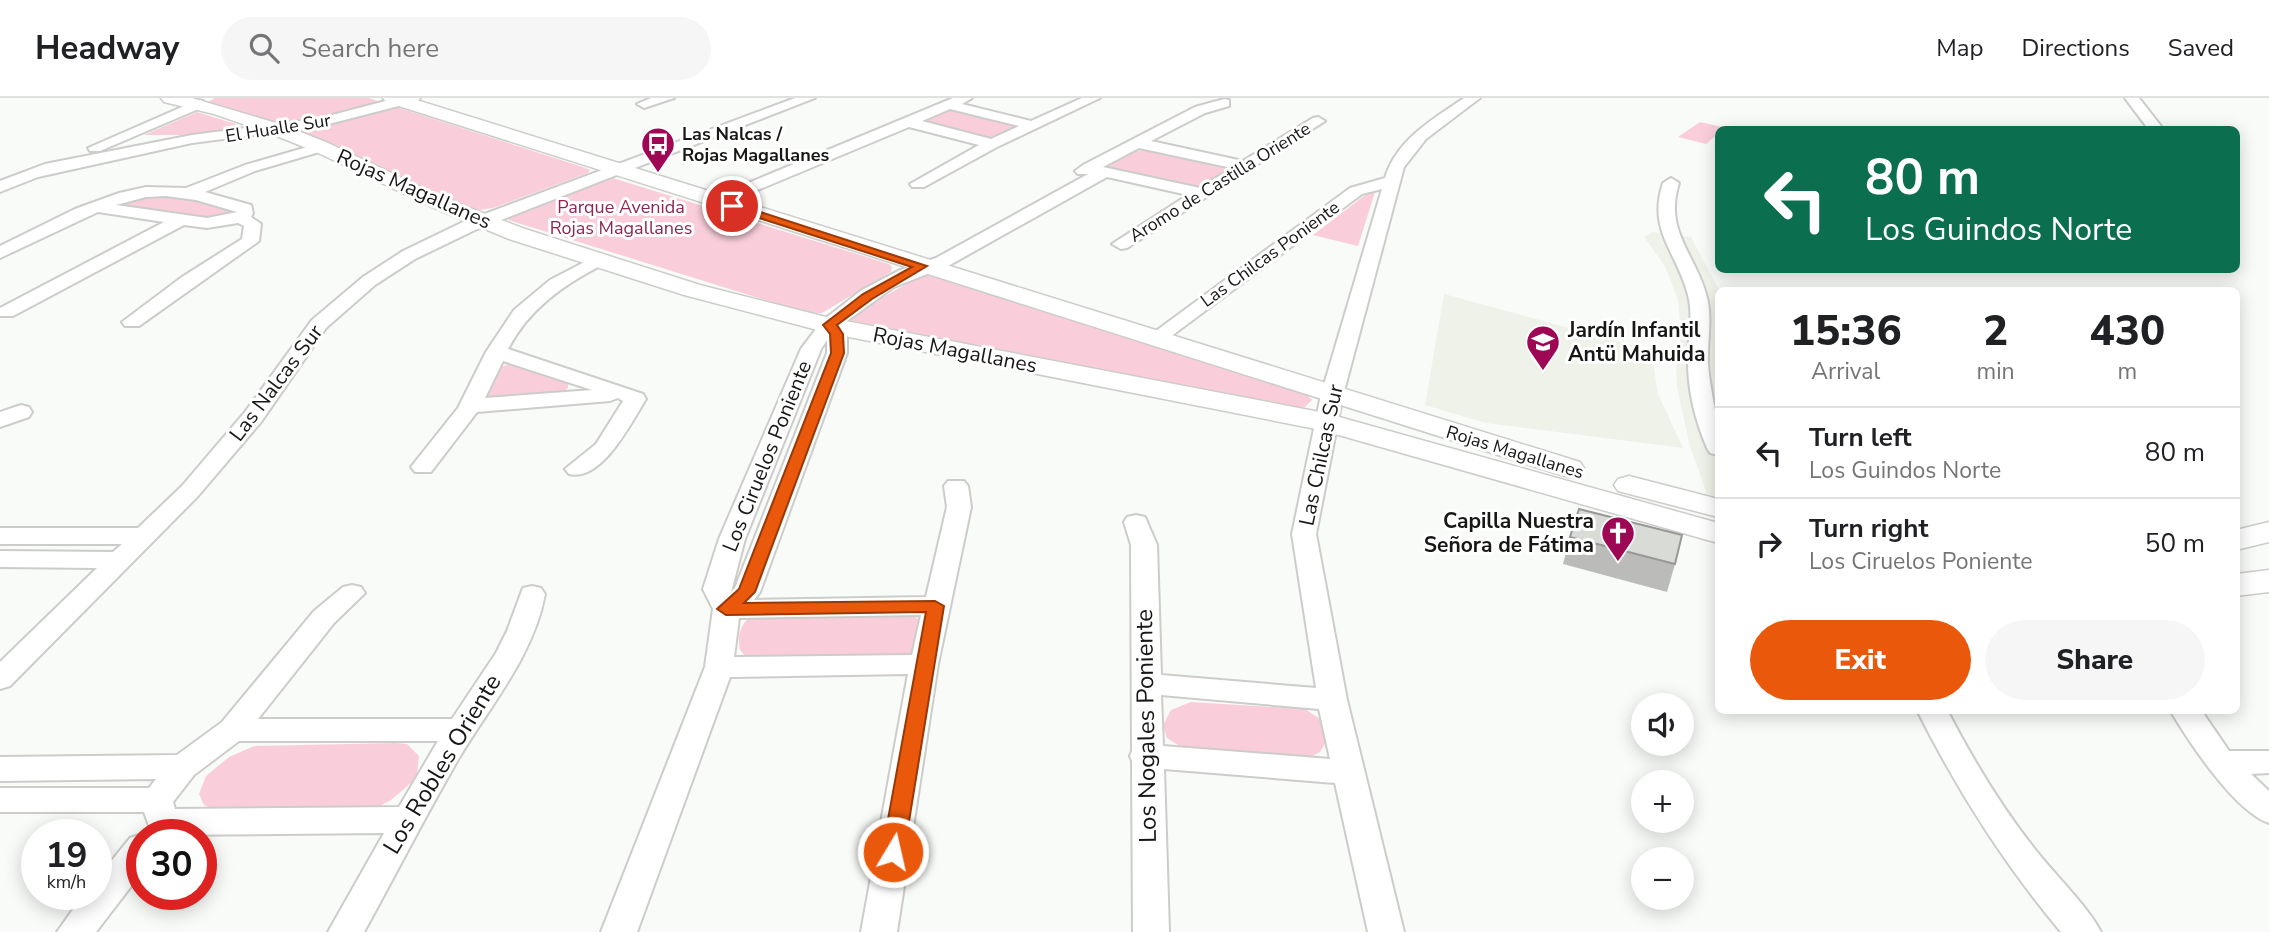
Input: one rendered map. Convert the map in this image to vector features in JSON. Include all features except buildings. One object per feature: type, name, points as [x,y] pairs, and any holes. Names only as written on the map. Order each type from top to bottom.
[{"type":"street","name":"Rojas Magallanes","points":[[170,98],[203,101],[326,149],[482,221],[596,261],[704,293],[829,325],[1329,408],[1715,507]]},
{"type":"street","points":[[644,104],[667,98]]},
{"type":"street","name":"Las Nalcas Sur","points":[[0,679],[147,536],[225,451],[261,406],[306,340],[335,308],[369,281],[409,256],[482,221],[808,98]]},
{"type":"street","points":[[725,204],[914,123],[965,98]]},
{"type":"street","points":[[918,184],[992,144],[1093,98]]},
{"type":"street","name":"Las Chilcas Sur","points":[[1386,932],[1332,699],[1304,534],[1329,408],[1391,181],[1404,153],[1420,134],[1473,98]]},
{"type":"street","points":[[2132,98],[2154,126]]},
{"type":"street","name":"Rojas Magallanes","points":[[402,99],[1155,339],[1329,408],[1715,532]]},
{"type":"street","name":"El Hualle Sur","points":[[32,174],[192,139],[276,130],[345,117],[402,99]]},
{"type":"street","name":"El Hualle Sur","points":[[0,187],[203,101]]},
{"type":"street","points":[[829,325],[867,297],[922,266],[942,262],[1137,143],[1200,110],[1224,103]]},
{"type":"street","points":[[950,105],[1034,126]]},
{"type":"street","name":"Aromo de Castilla Oriente","points":[[1121,244],[1318,121]]},
{"type":"street","points":[[914,123],[992,144]]},
{"type":"street","name":"El Hualle Sur","points":[[120,138],[192,139]]},
{"type":"street","points":[[1137,143],[1245,166]]},
{"type":"street","points":[[187,193],[258,166],[326,149]]},
{"type":"street","points":[[210,197],[326,149]]},
{"type":"street","points":[[1096,170],[1201,193]]},
{"type":"street","name":"Las Chilcas Poniente","points":[[1155,339],[1356,191],[1391,181]]},
{"type":"street","points":[[1671,183],[1663,209],[1670,235],[1696,291],[1700,310],[1700,385],[1709,427],[1715,441]]},
{"type":"street","points":[[0,253],[98,208],[142,193],[164,191],[210,197],[245,209],[240,218]]},
{"type":"street","points":[[98,208],[208,223],[240,218],[253,224],[250,241],[188,281],[132,322]]},
{"type":"street","points":[[6,312],[180,220]]},
{"type":"street","points":[[423,467],[442,446],[470,406],[496,352],[521,314],[544,293],[596,261]]},
{"type":"street","name":"Los Ciruelos Poniente","points":[[619,932],[719,667],[726,609],[716,589],[732,539],[811,349],[821,331],[829,325],[837,334],[837,353],[747,592],[726,609]]},
{"type":"street","points":[[496,352],[635,399],[634,405],[604,448],[577,469]]},
{"type":"street","points":[[470,406],[629,395]]},
{"type":"street","points":[[0,420],[21,412]]},
{"type":"street","points":[[879,932],[935,606],[959,507],[956,486]]},
{"type":"street","name":"Los Nogales Poniente","points":[[1136,522],[1144,545],[1145,756],[1151,932]]},
{"type":"street","points":[[2240,539],[2269,532]]},
{"type":"street","points":[[0,536],[147,536]]},
{"type":"street","points":[[0,559],[123,559]]},
{"type":"street","points":[[2240,585],[2269,581]]},
{"type":"street","points":[[157,819],[183,767],[233,730],[319,622],[352,593]]},
{"type":"street","name":"Los Robles Oriente","points":[[346,932],[407,820],[460,730],[481,701],[527,620],[532,594]]},
{"type":"street","points":[[726,609],[935,606]]},
{"type":"street","points":[[719,667],[925,664]]},
{"type":"street","points":[[1145,684],[1332,699]]},
{"type":"street","points":[[1934,714],[1961,765],[2013,846],[2083,932]]},
{"type":"street","points":[[2188,714],[2221,763],[2269,811]]},
{"type":"street","points":[[233,730],[460,730]]},
{"type":"street","points":[[1145,756],[1350,772]]},
{"type":"street","points":[[2221,763],[2269,762]]},
{"type":"street","points":[[0,769],[183,767]]},
{"type":"street","points":[[0,800],[126,821]]},
{"type":"street","points":[[217,824],[407,820]]},
{"type":"street","points":[[75,932],[126,863]]},
{"type":"shaded area","points":[[1653,232],[1691,237],[1717,287],[1715,287],[1715,496],[1707,494],[1690,446],[1677,387],[1676,359],[1681,335],[1678,300],[1665,266],[1644,237]]},
{"type":"shaded area","name":"Jardín Infantil Antü Mahuida","points":[[1444,294],[1651,350],[1658,394],[1683,448],[1486,423],[1425,405]]},
{"type":"green space","points":[[215,98],[369,98],[380,102],[299,124],[283,125],[208,102]]},
{"type":"green space","name":"Parque Avenida Rojas Magallanes","points":[[396,107],[590,170],[493,208],[473,211],[297,129]]},
{"type":"green space","points":[[952,109],[1022,126],[990,140],[925,125],[920,119]]},
{"type":"green space","points":[[197,112],[249,128],[195,135],[144,135]]},
{"type":"green space","points":[[1700,122],[1718,126],[1715,126],[1715,136],[1706,144],[1678,137]]},
{"type":"green space","points":[[1146,149],[1223,167],[1228,171],[1201,188],[1106,168],[1129,153]]},
{"type":"green space","name":"Parque Avenida Rojas Magallanes","points":[[613,178],[889,264],[892,267],[891,272],[822,313],[810,314],[508,220],[512,215]]},
{"type":"green space","points":[[1369,192],[1375,192],[1358,246],[1313,235]]},
{"type":"green space","points":[[162,195],[213,203],[241,213],[224,220],[122,205],[140,198]]},
{"type":"green space","points":[[924,274],[1306,394],[1312,400],[1305,407],[1293,408],[844,319]]},
{"type":"green space","points":[[507,365],[538,371],[568,383],[568,388],[562,394],[492,398],[488,395],[488,390],[500,367]]},
{"type":"green space","points":[[753,615],[912,615],[925,624],[929,636],[909,660],[747,658],[740,650],[739,635],[742,626]]},
{"type":"green space","points":[[1191,702],[1305,709],[1320,719],[1327,740],[1320,752],[1307,759],[1186,750],[1167,738],[1163,725],[1171,710]]},
{"type":"green space","points":[[407,744],[419,756],[417,774],[411,783],[391,800],[376,808],[213,809],[204,805],[199,794],[206,776],[229,757],[254,746]]},
{"type":"place","name":"Las Nalcas / Rojas Magallanes","points":[[658,174]]},
{"type":"place","name":"Jardín Infantil Antü Mahuida","points":[[1543,372]]},
{"type":"place","name":"Capilla Nuestra Señora de Fátima","points":[[1618,563]]},
{"type":"route","points":[[732,206],[922,266],[867,297],[829,325],[837,334],[837,353],[747,592],[726,609],[935,606],[893,852]]}]
